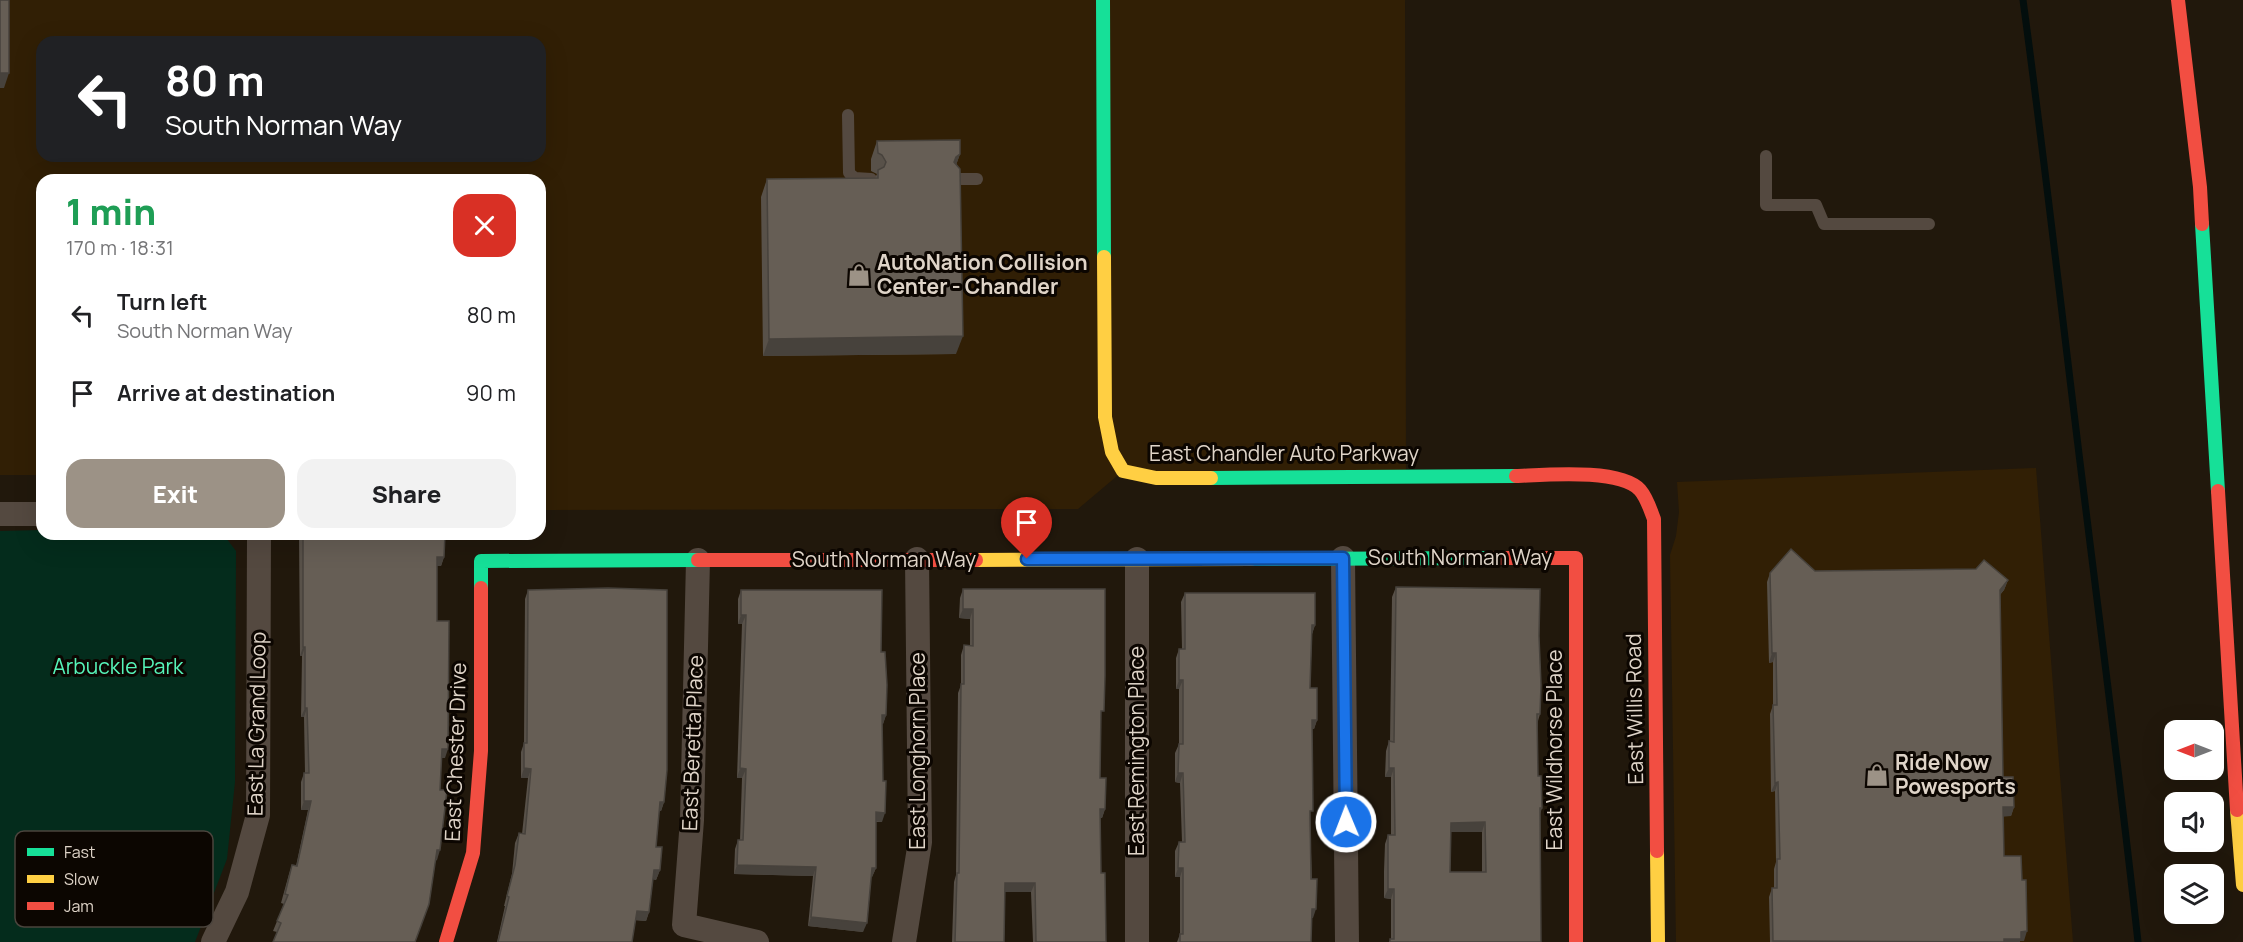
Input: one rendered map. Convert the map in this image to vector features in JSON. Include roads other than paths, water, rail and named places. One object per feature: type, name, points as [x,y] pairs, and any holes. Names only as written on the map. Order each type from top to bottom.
[{"type":"main road","name":"East Chandler Auto Parkway","points":[[1103,0],[1105,417],[1112,452],[1123,471],[1156,478],[1597,475],[1632,482]]},
{"type":"main road","points":[[2178,0],[2200,187],[2238,841],[2243,885]]},
{"type":"main road","name":"East Willis Road","points":[[1632,482],[1647,499],[1654,519],[1658,942]]},
{"type":"main road","name":"South Norman Way","points":[[481,561],[1576,558]]},
{"type":"main road","name":"East Wildhorse Place","points":[[1576,558],[1576,942]]},
{"type":"main road","name":"East Chester Drive","points":[[446,942],[473,853],[481,751],[481,561]]},
{"type":"street","points":[[0,514],[36,514]]},
{"type":"street","name":"East La Grand Loop","points":[[213,942],[237,892],[258,815],[259,540]]},
{"type":"street","points":[[1343,558],[1347,942]]},
{"type":"street","name":"East Longhorn Place","points":[[904,942],[920,842],[917,559]]},
{"type":"street","name":"East Remington Place","points":[[1137,559],[1137,942]]},
{"type":"street","name":"East Beretta Place","points":[[698,560],[692,820],[684,925],[757,942]]},
{"type":"lane","points":[[848,115],[849,173],[855,178],[871,179]]},
{"type":"lane","points":[[1766,156],[1766,205],[1816,205],[1824,224],[1929,224]]},
{"type":"lane","points":[[956,179],[977,179]]},
{"type":"waterway","points":[[2023,0],[2138,942]]},
{"type":"place","name":"AutoNation Collision Center - Chandler","points":[[859,275]]},
{"type":"place","name":"Ride Now Powesports","points":[[1877,775]]},
{"type":"park label","name":"Arbuckle Park","points":[[118,667]]}]
